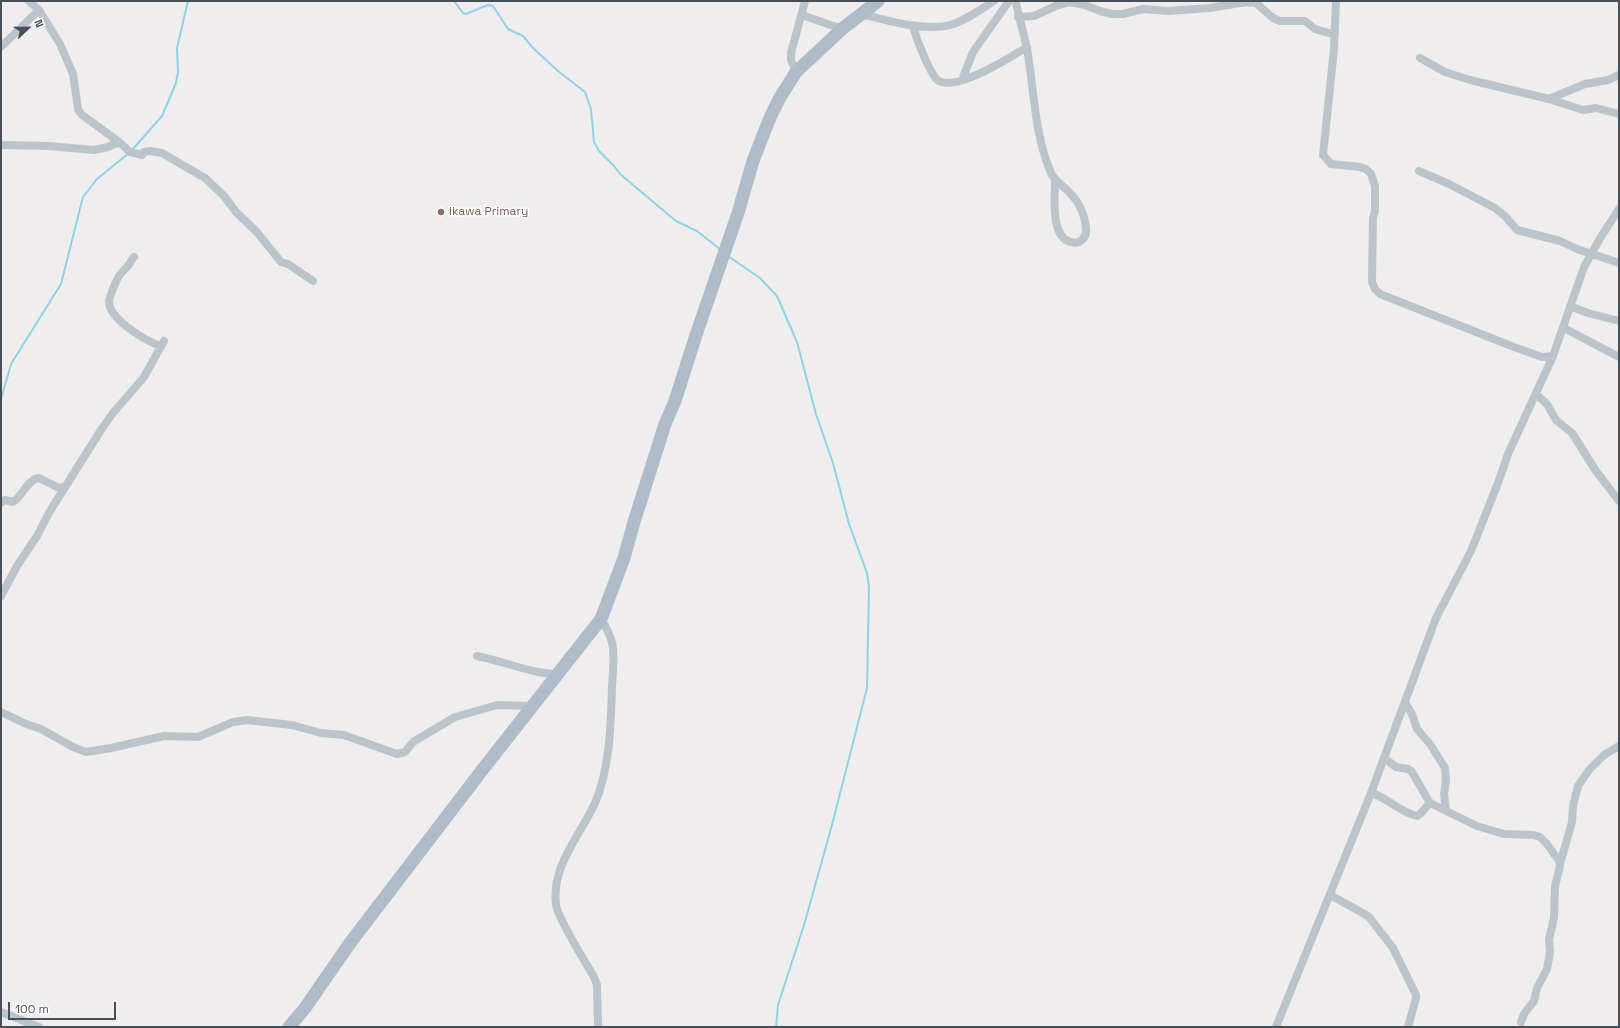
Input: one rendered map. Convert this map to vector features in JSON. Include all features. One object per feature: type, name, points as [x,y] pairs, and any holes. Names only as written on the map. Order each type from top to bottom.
[{"type":"main road","points":[[289,1027],[305,1008],[350,943],[532,706],[601,619],[624,558],[655,454],[668,415],[675,401],[753,161],[769,120],[779,99],[796,72],[842,29],[878,1]]},
{"type":"street","points":[[29,1],[39,10],[57,39],[72,72],[80,113],[130,152],[142,155],[144,152],[150,150],[162,153],[205,178],[224,196],[236,212],[256,231],[281,262],[288,264],[313,281]]},
{"type":"street","points":[[796,72],[790,56],[805,1]]},
{"type":"street","points":[[861,14],[913,26],[943,27],[960,21],[994,1]]},
{"type":"street","points":[[962,80],[973,52],[1009,1]]},
{"type":"street","points":[[1016,1],[1018,17],[1027,47],[1038,125],[1044,152],[1050,171],[1055,180],[1075,199],[1081,208],[1086,230],[1085,236],[1080,242],[1074,243],[1067,241],[1062,238],[1058,229],[1054,205],[1055,180]]},
{"type":"street","points":[[1336,1],[1335,35],[1323,155],[1331,164],[1360,167],[1366,169],[1371,174],[1375,186],[1372,254],[1372,282],[1375,288],[1380,294],[1408,307],[1542,357],[1553,356]]},
{"type":"street","points":[[1018,17],[1034,16],[1065,2],[1085,5],[1112,14],[1123,14],[1144,9],[1174,10],[1210,8],[1242,2],[1260,6],[1273,18],[1280,21],[1305,21],[1316,29],[1335,35]]},
{"type":"street","points":[[1,47],[39,10]]},
{"type":"street","points":[[802,15],[842,29]]},
{"type":"street","points":[[913,26],[921,48],[936,78],[946,83],[962,80],[994,66],[1027,47]]},
{"type":"street","points":[[1420,58],[1445,72],[1470,80],[1549,99],[1583,110],[1596,108],[1619,114]]},
{"type":"street","points":[[1549,99],[1581,85],[1608,80],[1619,75]]},
{"type":"street","points":[[1,145],[48,146],[94,150],[108,147],[119,142]]},
{"type":"street","points":[[1419,171],[1449,184],[1495,208],[1506,217],[1517,230],[1560,241],[1590,254],[1619,263]]},
{"type":"street","points":[[1276,1027],[1384,758],[1436,618],[1471,551],[1508,454],[1553,356],[1590,254],[1619,209]]},
{"type":"street","points":[[1,596],[17,566],[37,536],[65,487],[113,413],[144,377],[163,344],[152,344],[128,327],[117,317],[109,305],[110,297],[119,276],[134,257]]},
{"type":"street","points":[[1570,306],[1588,313],[1619,321]]},
{"type":"street","points":[[1564,328],[1619,357]]},
{"type":"street","points":[[1536,394],[1547,404],[1556,420],[1572,433],[1596,471],[1619,501]]},
{"type":"street","points":[[1,503],[5,500],[13,502],[36,478],[59,488],[65,487]]},
{"type":"street","points":[[598,1027],[597,986],[594,977],[566,928],[556,906],[556,891],[557,878],[562,865],[596,802],[605,768],[611,722],[613,647],[606,627],[601,619]]},
{"type":"street","points":[[477,656],[498,660],[542,673],[558,674]]},
{"type":"street","points":[[1405,703],[1412,714],[1417,729],[1430,744],[1445,768],[1446,782],[1444,794],[1446,810]]},
{"type":"street","points":[[1,712],[26,724],[41,729],[86,752],[164,736],[198,737],[234,722],[247,720],[292,725],[321,733],[344,735],[397,754],[405,752],[413,742],[455,717],[497,705],[532,706]]},
{"type":"street","points":[[1521,1022],[1524,1014],[1534,1001],[1537,988],[1547,969],[1550,952],[1549,939],[1554,918],[1555,886],[1572,822],[1573,806],[1578,786],[1589,770],[1604,755],[1619,746]]},
{"type":"street","points":[[1384,758],[1396,767],[1408,769],[1412,772],[1430,803],[1446,810],[1466,822],[1492,831],[1504,834],[1534,835],[1540,837],[1557,856],[1560,864]]},
{"type":"street","points":[[1370,793],[1380,796],[1394,806],[1416,816],[1421,814],[1430,803]]},
{"type":"street","points":[[1330,895],[1369,917],[1393,948],[1416,995],[1408,1027]]},
{"type":"street","points":[[1,1012],[39,1027]]},
{"type":"waterway","points":[[132,150],[162,116],[176,83],[178,72],[177,48],[188,1]]},
{"type":"waterway","points":[[454,1],[463,13],[466,14],[488,5],[493,6],[508,29],[523,36],[533,48],[558,71],[585,92],[591,109],[594,142],[599,151],[620,174],[676,221],[697,231],[721,250]]},
{"type":"waterway","points":[[1,399],[11,364],[61,284],[83,197],[97,179],[129,153]]},
{"type":"waterway","points":[[728,256],[760,278],[777,296],[797,342],[816,414],[833,463],[849,524],[867,573],[869,587],[867,688],[832,825],[804,925],[778,1005],[776,1027]]},
{"type":"place","name":"Ikawa Primary","points":[[441,212]]}]
